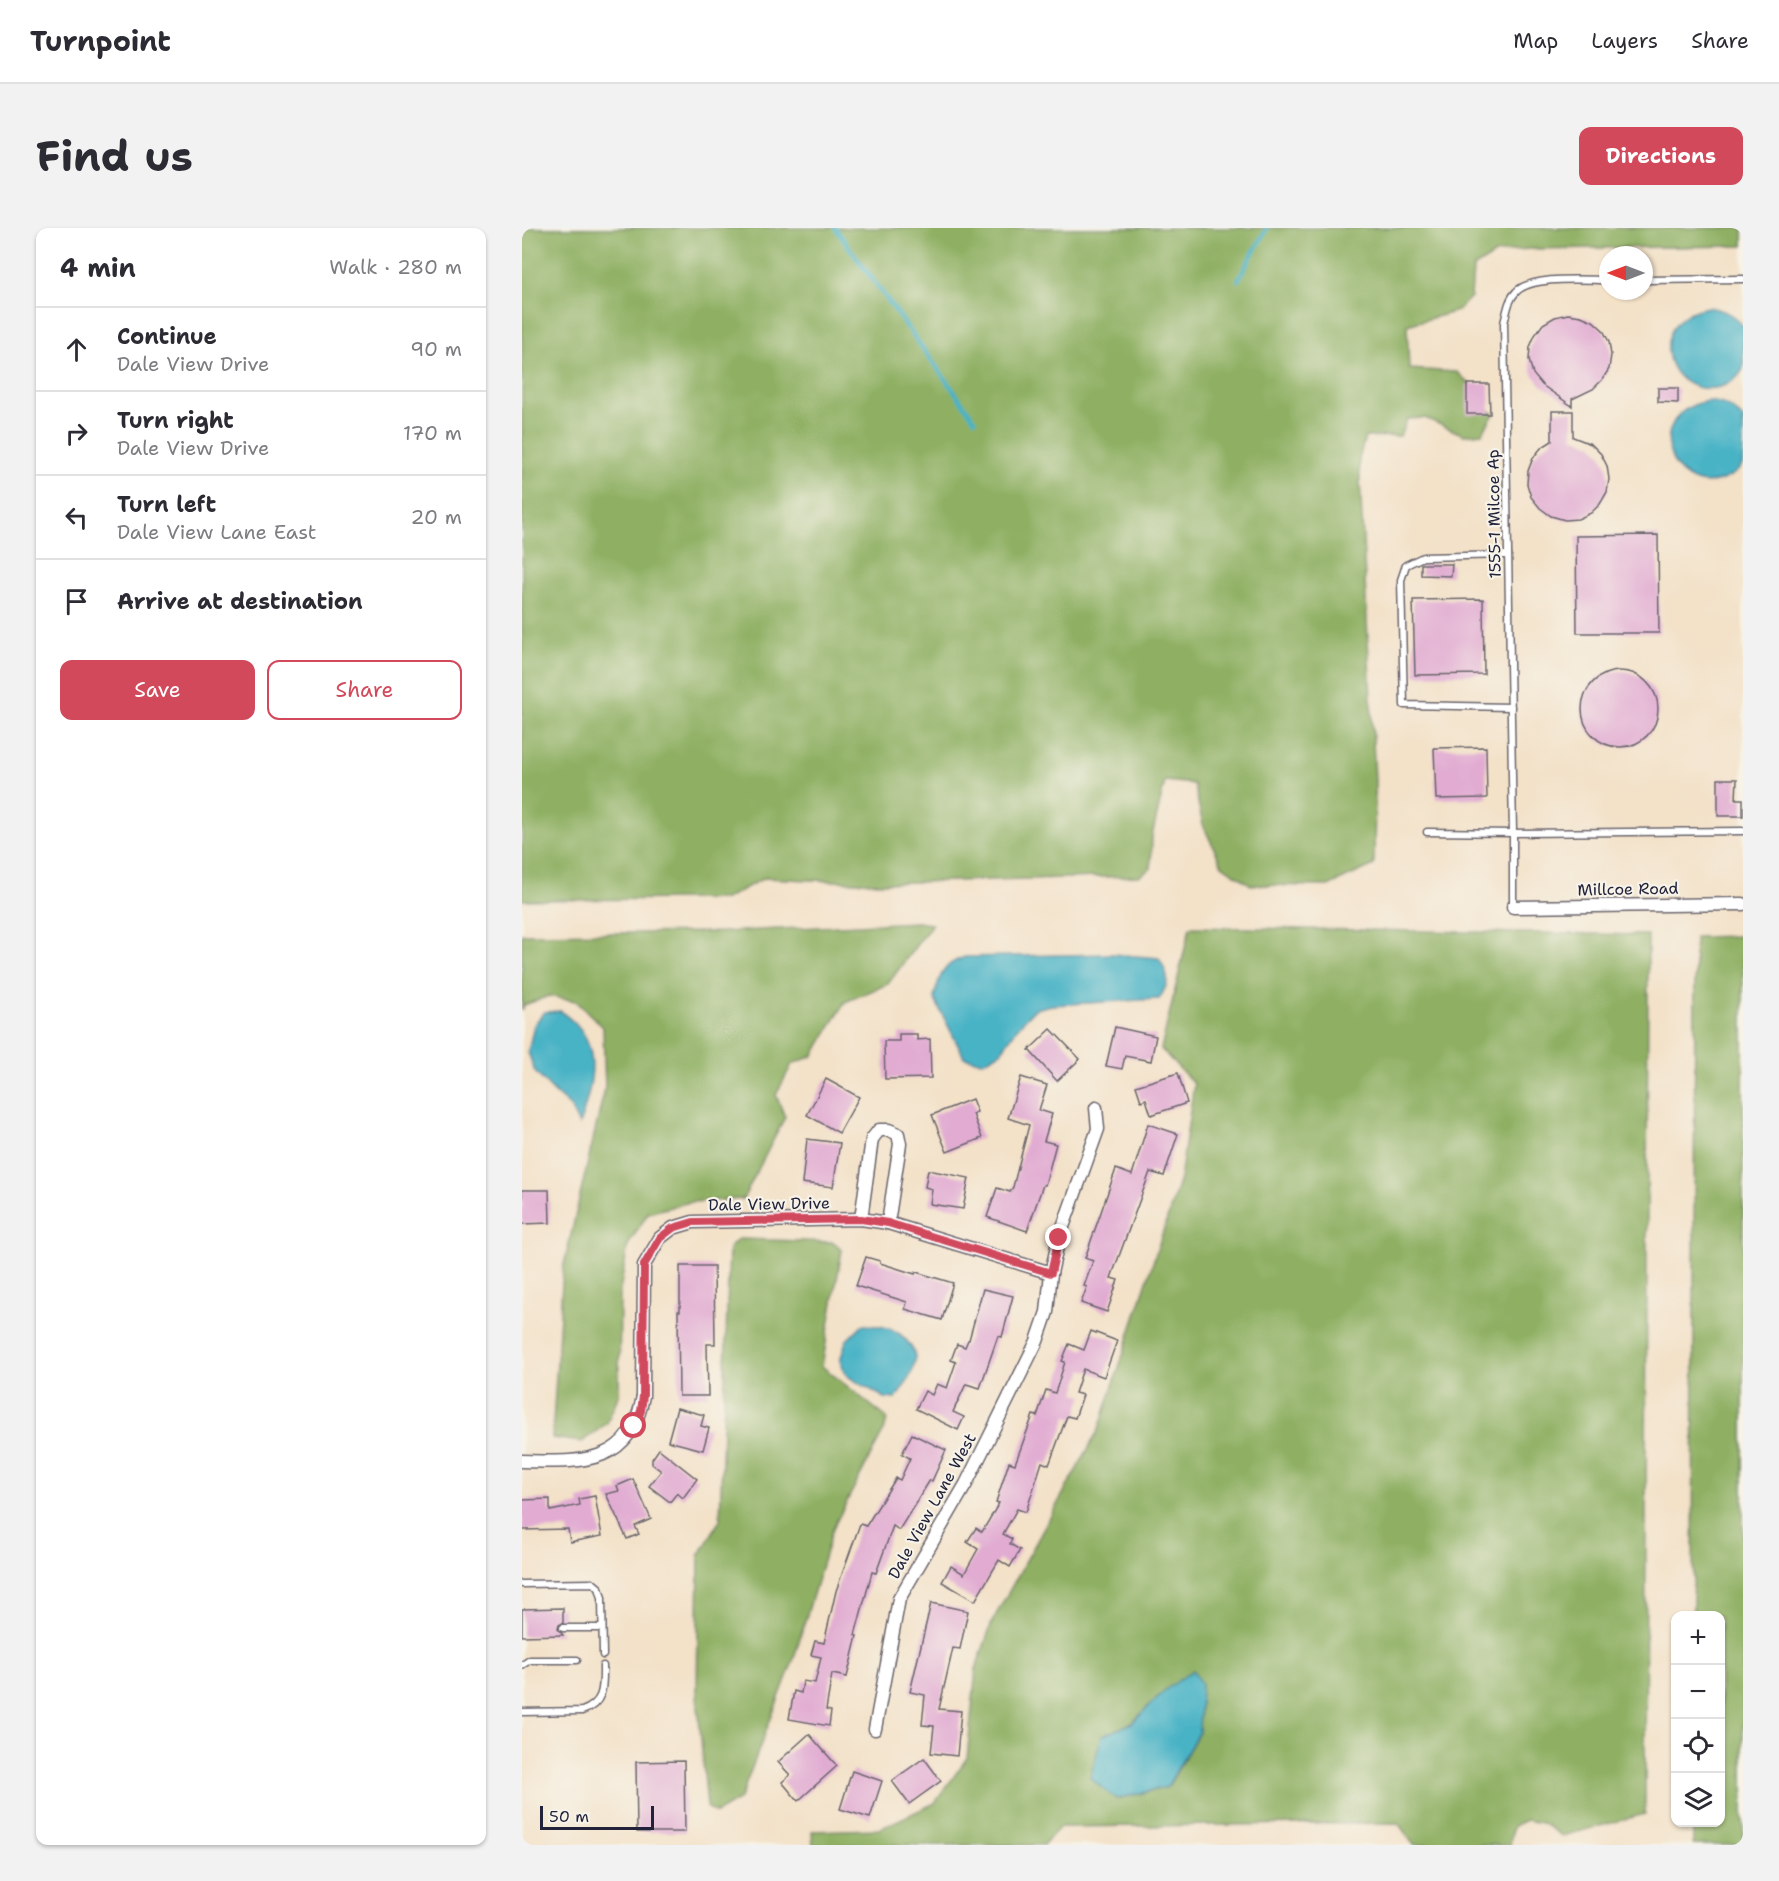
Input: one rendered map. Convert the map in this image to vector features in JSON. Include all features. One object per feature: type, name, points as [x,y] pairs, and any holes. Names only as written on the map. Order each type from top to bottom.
[{"type":"street","name":"Millcoe Road","points":[[1513,907],[1743,904]]},
{"type":"street","name":"Dale View Lane West","points":[[875,1729],[899,1599],[907,1581],[966,1484],[1037,1341],[1047,1312],[1051,1273],[1059,1238],[1098,1129],[1096,1108]]},
{"type":"street","points":[[861,1219],[872,1138],[879,1130],[890,1130],[898,1134],[900,1144],[888,1223]]},
{"type":"street","name":"Dale View Drive","points":[[522,1461],[588,1460],[614,1448],[626,1438],[634,1426],[641,1411],[643,1396],[644,1265],[660,1238],[673,1228],[693,1222],[861,1219],[888,1223],[1051,1273]]},
{"type":"lane","points":[[1653,280],[1743,279]]},
{"type":"lane","name":"1555-1 Milcoe Ap","points":[[1513,907],[1504,322],[1508,303],[1516,291],[1530,284],[1547,281],[1599,280]]},
{"type":"lane","points":[[1508,555],[1423,557],[1406,565],[1401,580],[1404,705],[1511,707]]},
{"type":"lane","points":[[1427,832],[1743,831]]},
{"type":"lane","points":[[522,1584],[593,1583],[599,1588],[602,1598],[603,1655]]},
{"type":"lane","points":[[563,1628],[602,1628]]},
{"type":"lane","points":[[522,1665],[530,1660],[577,1660]]},
{"type":"lane","points":[[522,1712],[582,1711],[591,1708],[598,1700],[603,1687],[603,1666]]},
{"type":"green space","points":[[522,228],[1743,228],[1743,246],[1599,246],[1599,248],[1528,249],[1497,253],[1473,268],[1471,297],[1457,311],[1407,325],[1409,369],[1457,372],[1475,389],[1479,403],[1494,414],[1482,433],[1464,435],[1425,418],[1407,419],[1400,436],[1365,437],[1359,459],[1375,781],[1374,865],[1328,886],[1251,885],[1222,865],[1203,825],[1194,784],[1165,781],[1152,836],[1151,868],[1139,876],[881,883],[764,878],[725,899],[522,900]]},
{"type":"green space","points":[[917,922],[932,924],[888,984],[845,1002],[813,1056],[792,1064],[776,1095],[785,1117],[743,1199],[690,1202],[648,1213],[628,1245],[620,1291],[619,1394],[607,1423],[582,1442],[552,1438],[563,1269],[605,1088],[603,1027],[576,1001],[549,996],[524,1005],[522,1011],[522,934],[721,932]]},
{"type":"green space","points":[[1190,927],[1648,935],[1645,1814],[1562,1836],[1542,1823],[1526,1820],[1513,1826],[1510,1845],[1414,1845],[1398,1823],[1060,1827],[1043,1845],[813,1845],[812,1831],[879,1829],[935,1803],[967,1758],[976,1669],[992,1622],[1099,1429],[1180,1179],[1194,1084],[1161,1049]],"holes":[[[1164,1691],[1199,1732],[1168,1787],[1116,1799],[1102,1736],[1132,1723]]]},
{"type":"green space","points":[[1743,936],[1743,1845],[1693,1845],[1693,1827],[1725,1827],[1725,1611],[1693,1611],[1695,937]]},
{"type":"green space","points":[[738,1239],[832,1242],[842,1250],[822,1366],[887,1418],[885,1428],[833,1528],[793,1661],[740,1799],[716,1813],[707,1807],[697,1695],[699,1556],[720,1520],[729,1248]]},
{"type":"water","points":[[1708,307],[1728,313],[1743,326],[1743,368],[1738,376],[1726,385],[1703,388],[1687,383],[1676,372],[1669,358],[1668,342],[1674,327],[1687,315]]},
{"type":"water","points":[[1709,401],[1728,407],[1743,419],[1742,465],[1735,473],[1723,480],[1702,482],[1687,476],[1676,465],[1669,451],[1669,435],[1675,420],[1688,408]]},
{"type":"water","points":[[1112,954],[1159,958],[1165,969],[1167,983],[1159,999],[1052,1005],[1035,1009],[1018,1027],[1001,1052],[983,1062],[964,1057],[934,998],[946,968],[951,963],[965,957]]},
{"type":"water","points":[[561,1011],[581,1030],[591,1053],[589,1090],[579,1125],[570,1106],[535,1072],[528,1052],[534,1025],[544,1012]]},
{"type":"water","points":[[862,1325],[895,1331],[906,1340],[914,1352],[915,1361],[912,1371],[896,1399],[885,1398],[847,1376],[840,1361],[846,1341]]},
{"type":"water","points":[[1193,1670],[1201,1685],[1199,1732],[1167,1787],[1116,1799],[1090,1778],[1102,1736],[1132,1723],[1164,1691]]},
{"type":"building","points":[[1568,314],[1593,321],[1603,330],[1609,342],[1611,355],[1609,369],[1602,380],[1593,389],[1572,399],[1572,406],[1542,385],[1533,374],[1529,360],[1530,347],[1543,324],[1555,317]]},
{"type":"building","points":[[1467,384],[1489,384],[1490,414],[1467,414]]},
{"type":"building","points":[[1658,388],[1678,388],[1678,403],[1658,402]]},
{"type":"building","points":[[1552,411],[1573,411],[1573,437],[1591,444],[1601,454],[1607,466],[1609,479],[1607,492],[1591,513],[1578,519],[1565,520],[1551,516],[1531,497],[1527,484],[1528,471],[1533,458],[1541,448],[1552,441]]},
{"type":"building","points":[[1658,535],[1659,633],[1577,633],[1576,536]]},
{"type":"building","points":[[1421,564],[1452,564],[1451,576],[1421,575]]},
{"type":"building","points":[[1483,599],[1484,674],[1415,675],[1413,600]]},
{"type":"building","points":[[1613,671],[1627,671],[1641,677],[1652,688],[1658,702],[1655,724],[1647,736],[1627,747],[1613,747],[1599,741],[1588,730],[1582,716],[1582,702],[1588,688],[1599,677]]},
{"type":"building","points":[[1486,747],[1487,798],[1436,799],[1434,748]]},
{"type":"building","points":[[1718,779],[1737,779],[1736,799],[1743,799],[1743,816],[1718,816]]},
{"type":"building","points":[[1115,1027],[1156,1036],[1151,1061],[1125,1056],[1122,1069],[1106,1066]]},
{"type":"building","points":[[1051,1029],[1080,1059],[1057,1081],[1029,1050]]},
{"type":"building","points":[[899,1034],[917,1034],[917,1040],[930,1039],[931,1078],[885,1079],[884,1041],[899,1041]]},
{"type":"building","points":[[1178,1073],[1187,1103],[1151,1115],[1146,1099],[1141,1101],[1136,1086]]},
{"type":"building","points":[[1021,1077],[1047,1085],[1039,1110],[1052,1114],[1044,1141],[1056,1144],[1045,1185],[1043,1185],[1027,1231],[987,1217],[997,1188],[1010,1192],[1013,1187],[1029,1125],[1008,1118]]},
{"type":"building","points":[[826,1079],[859,1097],[839,1133],[807,1115]]},
{"type":"building","points":[[972,1099],[977,1112],[973,1114],[982,1138],[947,1152],[932,1115]]},
{"type":"building","points":[[1148,1124],[1178,1134],[1164,1176],[1150,1172],[1111,1278],[1118,1280],[1107,1312],[1081,1303],[1093,1261],[1085,1258],[1116,1169],[1132,1175]]},
{"type":"building","points":[[807,1139],[840,1143],[833,1187],[802,1183]]},
{"type":"building","points":[[928,1170],[969,1178],[963,1209],[930,1204],[932,1189],[925,1187]]},
{"type":"building","points":[[522,1190],[549,1190],[550,1223],[522,1224]]},
{"type":"building","points":[[866,1257],[915,1274],[916,1272],[953,1283],[942,1320],[905,1309],[907,1302],[856,1286]]},
{"type":"building","points":[[680,1266],[714,1266],[715,1344],[707,1344],[708,1396],[679,1396]]},
{"type":"building","points":[[983,1289],[1013,1296],[1002,1337],[998,1336],[980,1388],[966,1384],[953,1412],[964,1417],[958,1430],[916,1409],[925,1391],[932,1395],[937,1384],[947,1388],[956,1362],[951,1360],[957,1344],[965,1347],[969,1340]]},
{"type":"building","points":[[1091,1331],[1117,1341],[1104,1377],[1083,1369],[1075,1393],[1083,1395],[1075,1418],[1067,1416],[1049,1465],[1042,1462],[1026,1512],[1017,1509],[1003,1534],[1012,1539],[1010,1544],[1020,1550],[1010,1567],[999,1560],[975,1601],[942,1582],[951,1566],[964,1574],[978,1549],[967,1542],[976,1528],[982,1532],[999,1503],[996,1502],[1009,1462],[1015,1464],[1033,1415],[1037,1416],[1046,1390],[1055,1393],[1065,1362],[1062,1361],[1069,1344],[1084,1350]]},
{"type":"building","points":[[677,1408],[704,1415],[701,1426],[709,1428],[703,1450],[668,1441]]},
{"type":"building","points":[[912,1434],[946,1450],[932,1481],[930,1480],[899,1530],[893,1526],[876,1573],[872,1572],[855,1635],[857,1636],[847,1677],[832,1674],[826,1710],[831,1711],[829,1726],[789,1719],[794,1691],[801,1693],[803,1681],[815,1683],[821,1657],[811,1655],[815,1641],[824,1643],[836,1591],[860,1524],[866,1526],[896,1478],[900,1480],[910,1458],[902,1454]]},
{"type":"building","points":[[659,1449],[697,1479],[683,1498],[677,1493],[670,1502],[649,1486],[661,1471],[652,1464],[652,1459]]},
{"type":"building","points":[[633,1479],[651,1519],[635,1526],[639,1534],[627,1539],[606,1494],[619,1491],[617,1486]]},
{"type":"building","points":[[595,1496],[602,1536],[570,1542],[568,1529],[522,1530],[522,1500],[550,1499],[550,1511],[580,1505],[579,1499]]},
{"type":"building","points":[[931,1603],[968,1611],[960,1649],[953,1648],[939,1709],[961,1711],[957,1756],[931,1753],[934,1726],[922,1725],[925,1695],[910,1692]]},
{"type":"building","points":[[563,1608],[563,1623],[558,1629],[563,1635],[522,1636],[522,1609]]},
{"type":"building","points":[[809,1734],[837,1766],[798,1801],[782,1782],[790,1775],[778,1762]]},
{"type":"building","points":[[924,1758],[941,1781],[909,1804],[892,1781]]},
{"type":"building","points":[[684,1761],[685,1832],[637,1832],[636,1762]]},
{"type":"building","points":[[852,1771],[882,1781],[870,1818],[840,1809]]},
{"type":"waterway","points":[[835,228],[975,420]]},
{"type":"waterway","points":[[1238,280],[1267,228]]},
{"type":"route","points":[[634,1426],[641,1411],[643,1396],[644,1265],[660,1238],[673,1228],[693,1222],[861,1219],[888,1223],[1051,1273],[1059,1238]]}]
